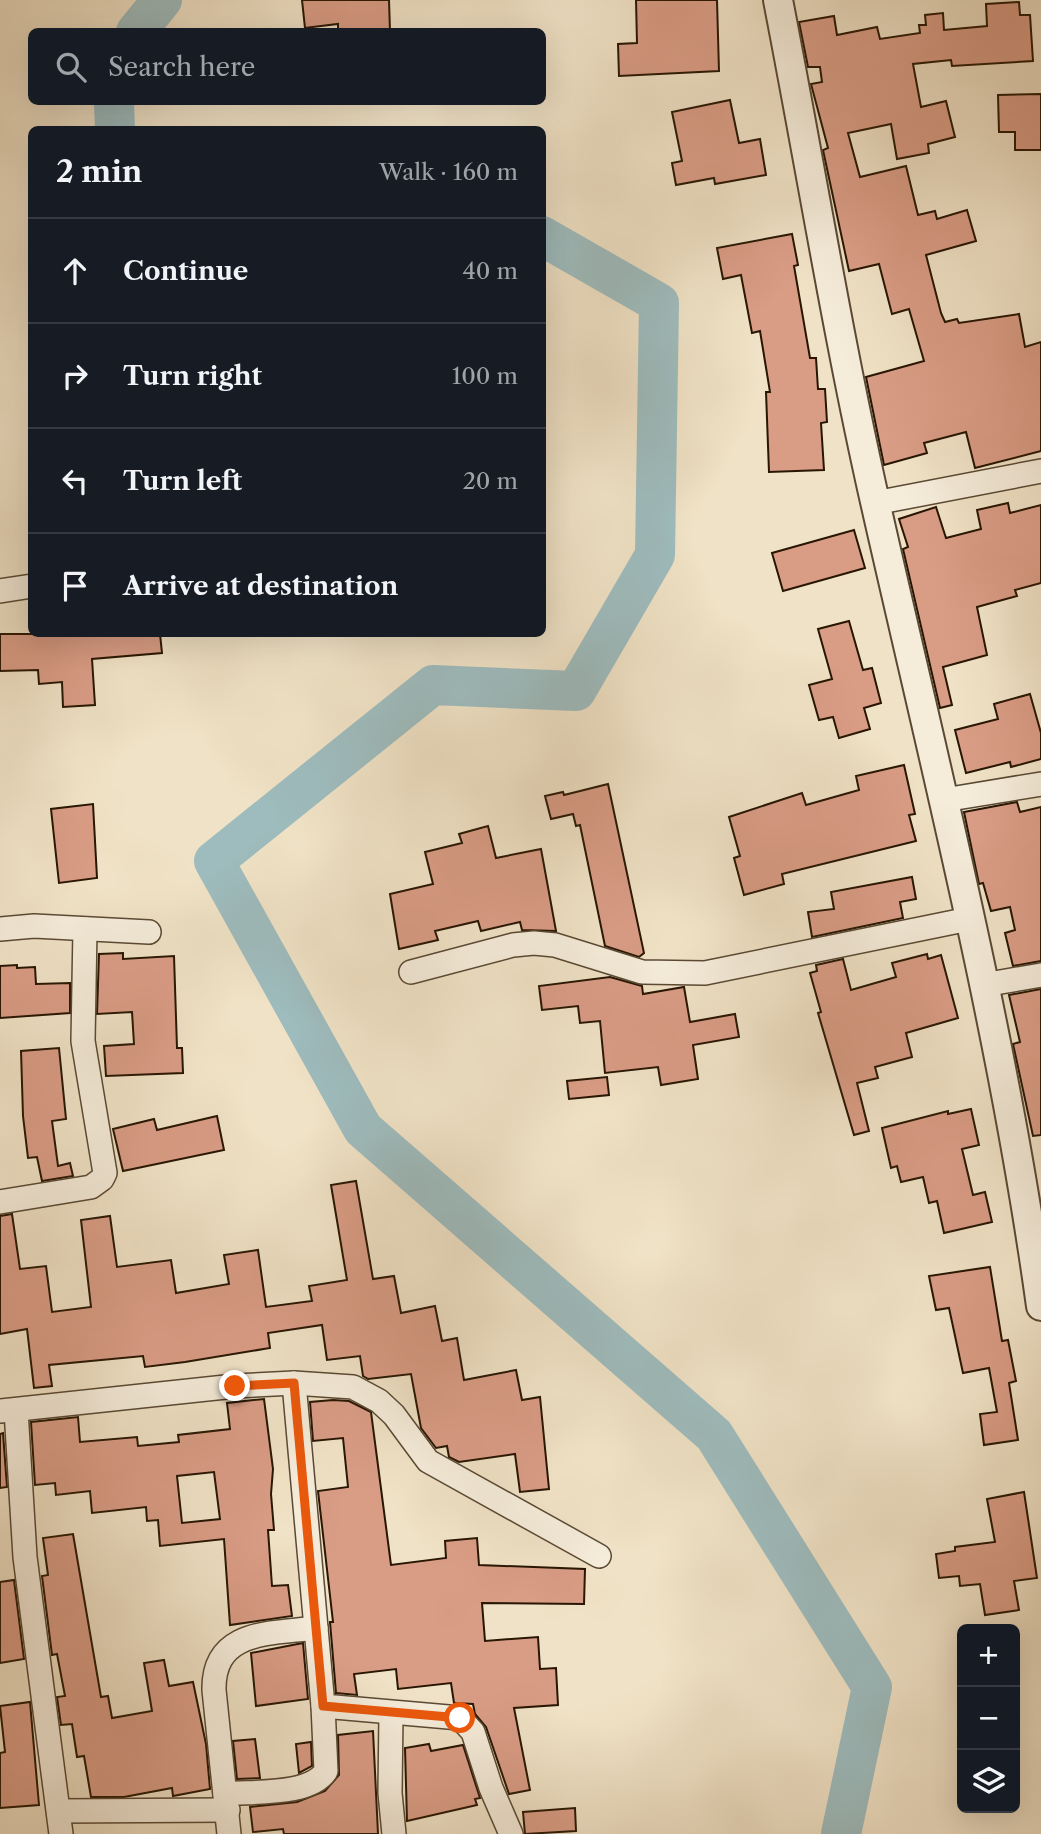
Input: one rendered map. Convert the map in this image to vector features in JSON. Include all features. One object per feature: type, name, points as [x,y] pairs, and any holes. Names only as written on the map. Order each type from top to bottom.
[{"type":"street","points":[[778,0],[875,503],[944,800],[983,985],[1038,1265],[1041,1306]]},
{"type":"street","points":[[875,503],[1041,471]]},
{"type":"street","points":[[0,591],[28,587]]},
{"type":"street","points":[[944,800],[1041,784]]},
{"type":"street","points":[[411,972],[513,945],[534,943],[555,945],[642,972],[705,973],[969,919]]},
{"type":"street","points":[[0,929],[34,926],[149,932]]},
{"type":"street","points":[[0,1202],[90,1187],[102,1179],[105,1173],[83,1041],[85,929]]},
{"type":"street","points":[[983,985],[1041,975]]},
{"type":"street","points":[[294,1383],[323,1706],[326,1771],[317,1782],[304,1787],[226,1802],[60,1823],[8,1410],[235,1386],[294,1383],[353,1387],[366,1392],[394,1415],[428,1461],[599,1556]]},
{"type":"street","points":[[229,1834],[214,1690],[214,1672],[218,1661],[224,1652],[246,1638],[316,1628]]},
{"type":"street","points":[[323,1706],[460,1718],[470,1726],[511,1834]]},
{"type":"street","points":[[391,1714],[390,1793],[394,1834]]},
{"type":"building","points":[[302,0],[389,0],[390,28],[338,28],[338,24],[305,28]]},
{"type":"building","points":[[636,0],[717,0],[719,71],[619,76],[618,44],[637,43]]},
{"type":"building","points":[[1019,2],[1020,15],[1030,15],[1033,61],[952,66],[951,60],[913,64],[921,107],[946,101],[955,137],[928,144],[929,153],[897,159],[891,124],[848,133],[860,177],[906,166],[918,215],[935,211],[937,219],[967,210],[976,241],[926,255],[941,313],[945,322],[957,319],[959,323],[1019,314],[1025,347],[1041,342],[1041,451],[975,468],[966,432],[924,443],[927,453],[884,465],[866,377],[924,361],[909,309],[892,314],[879,264],[849,271],[823,150],[828,148],[811,84],[822,82],[820,67],[808,67],[799,22],[834,16],[837,35],[877,27],[880,39],[920,33],[919,25],[926,25],[925,15],[943,13],[944,30],[987,26],[986,4]]},
{"type":"building","points":[[1041,94],[1041,150],[1015,150],[1015,132],[999,132],[998,95]]},
{"type":"building","points":[[730,100],[739,143],[760,139],[766,175],[715,184],[714,178],[676,185],[672,163],[682,161],[672,112]]},
{"type":"building","points":[[792,234],[798,265],[794,266],[810,358],[816,358],[818,389],[825,389],[827,422],[821,423],[824,470],[769,472],[766,392],[770,392],[760,331],[752,333],[741,275],[723,279],[717,248]]},
{"type":"building","points":[[1008,503],[1010,513],[1041,505],[1041,583],[1015,590],[1017,596],[977,607],[987,655],[943,667],[952,705],[940,708],[903,549],[908,547],[899,519],[936,507],[946,538],[981,529],[977,510]]},
{"type":"building","points":[[854,530],[865,568],[783,591],[772,553]]},
{"type":"building","points":[[849,621],[863,670],[872,668],[881,703],[864,708],[870,729],[839,738],[833,717],[819,720],[809,685],[832,679],[818,629]]},
{"type":"building","points":[[0,634],[28,634],[28,637],[160,637],[162,653],[92,659],[95,705],[63,707],[62,682],[39,684],[38,670],[0,671]]},
{"type":"building","points":[[1030,694],[1041,733],[1041,759],[1011,767],[1010,762],[966,773],[955,730],[998,719],[994,704]]},
{"type":"building","points":[[904,765],[915,814],[909,815],[916,841],[782,874],[784,884],[744,895],[734,858],[740,856],[729,817],[802,793],[806,805],[859,790],[856,776]]},
{"type":"building","points":[[608,784],[644,953],[639,957],[605,946],[580,825],[576,826],[573,814],[551,819],[545,796],[563,792],[564,795]]},
{"type":"building","points":[[1017,802],[1020,812],[1041,807],[1041,961],[1013,966],[1005,933],[1015,930],[1010,907],[991,911],[983,883],[979,884],[964,812]]},
{"type":"building","points":[[93,804],[97,878],[59,883],[51,809]]},
{"type":"building","points":[[488,826],[496,858],[541,849],[556,931],[522,930],[520,922],[481,931],[478,921],[435,931],[438,940],[399,949],[390,894],[433,884],[425,852],[462,843],[459,834]]},
{"type":"building","points":[[912,877],[916,899],[900,902],[903,918],[812,937],[808,912],[834,909],[831,892]]},
{"type":"building","points":[[123,953],[123,959],[174,956],[177,1048],[182,1048],[183,1073],[106,1076],[104,1046],[134,1044],[132,1012],[97,1014],[99,954]]},
{"type":"building","points":[[927,954],[928,959],[941,955],[958,1018],[906,1033],[912,1057],[875,1067],[878,1078],[857,1083],[869,1131],[854,1135],[818,1013],[821,1012],[810,973],[817,971],[816,965],[843,959],[851,990],[896,977],[892,963]]},
{"type":"building","points":[[17,965],[17,968],[35,967],[36,984],[70,983],[70,1013],[0,1018],[0,966]]},
{"type":"building","points":[[610,977],[642,986],[643,994],[684,987],[690,1022],[735,1014],[739,1037],[693,1045],[698,1079],[661,1085],[658,1067],[605,1073],[600,1021],[580,1023],[578,1006],[542,1010],[539,986]]},
{"type":"building","points":[[1041,989],[1041,1135],[1033,1136],[1013,1044],[1020,1042],[1009,995]]},
{"type":"building","points":[[59,1048],[66,1119],[52,1121],[58,1166],[70,1163],[73,1176],[42,1181],[37,1157],[28,1158],[23,1116],[21,1051]]},
{"type":"building","points":[[607,1077],[609,1095],[569,1099],[567,1081]]},
{"type":"building","points":[[971,1109],[979,1145],[962,1149],[973,1195],[985,1192],[992,1222],[944,1233],[937,1201],[929,1203],[923,1177],[901,1182],[897,1166],[891,1168],[882,1128],[948,1111],[948,1114]]},
{"type":"building","points":[[217,1116],[224,1150],[123,1171],[113,1129],[154,1119],[157,1130]]},
{"type":"building","points":[[356,1181],[373,1279],[394,1276],[401,1313],[435,1306],[442,1341],[457,1338],[464,1380],[516,1370],[522,1400],[540,1397],[549,1489],[520,1492],[515,1454],[459,1462],[449,1457],[447,1446],[436,1448],[421,1428],[411,1374],[368,1379],[363,1376],[360,1356],[327,1360],[322,1325],[268,1333],[270,1348],[185,1362],[145,1367],[143,1356],[49,1365],[52,1386],[34,1388],[27,1329],[0,1334],[0,1216],[12,1214],[20,1269],[46,1266],[52,1312],[91,1307],[81,1220],[110,1216],[117,1267],[171,1260],[176,1293],[229,1284],[224,1255],[258,1250],[266,1307],[312,1301],[309,1286],[347,1280],[331,1185]]},
{"type":"building","points":[[990,1267],[1002,1341],[1008,1340],[1016,1381],[1009,1383],[1018,1440],[984,1445],[980,1414],[997,1412],[989,1368],[963,1373],[949,1308],[936,1310],[929,1276]]},
{"type":"building","points":[[264,1399],[273,1469],[271,1494],[274,1530],[268,1530],[272,1586],[288,1585],[292,1616],[230,1625],[224,1539],[160,1546],[158,1520],[147,1521],[146,1507],[92,1513],[90,1491],[56,1495],[55,1483],[35,1485],[31,1422],[78,1417],[80,1442],[137,1437],[138,1446],[179,1442],[178,1435],[230,1429],[227,1403]],"holes":[[[214,1472],[220,1519],[182,1523],[177,1476]]]},
{"type":"building","points":[[349,1401],[371,1412],[391,1565],[446,1558],[445,1541],[477,1538],[479,1565],[585,1569],[584,1604],[482,1603],[485,1641],[538,1637],[540,1669],[556,1668],[558,1705],[514,1708],[530,1790],[509,1794],[486,1727],[475,1714],[473,1704],[454,1703],[451,1683],[398,1689],[396,1669],[354,1674],[357,1695],[336,1693],[330,1622],[333,1622],[318,1491],[348,1487],[343,1438],[313,1441],[310,1402]]},
{"type":"building","points":[[3,1433],[7,1487],[0,1488],[0,1434]]},
{"type":"building","points":[[1024,1492],[1037,1578],[1014,1581],[1019,1610],[985,1615],[980,1584],[960,1586],[959,1576],[939,1578],[936,1554],[955,1551],[955,1547],[995,1542],[987,1499]]},
{"type":"building","points":[[73,1534],[101,1697],[108,1696],[112,1718],[152,1711],[144,1663],[164,1660],[169,1686],[193,1682],[206,1744],[210,1789],[173,1796],[172,1788],[124,1797],[91,1797],[84,1756],[77,1757],[72,1724],[61,1725],[57,1697],[65,1696],[57,1654],[52,1655],[42,1576],[48,1575],[43,1538]]},
{"type":"building","points":[[14,1580],[24,1659],[0,1663],[0,1582]]},
{"type":"building","points":[[303,1643],[308,1699],[256,1706],[251,1653]]},
{"type":"building","points":[[30,1702],[39,1805],[0,1808],[0,1753],[5,1752],[0,1706]]},
{"type":"building","points":[[373,1731],[378,1834],[284,1834],[283,1829],[253,1832],[250,1807],[297,1802],[325,1791],[339,1775],[338,1735]]},
{"type":"building","points":[[255,1739],[260,1778],[237,1779],[233,1741]]},
{"type":"building","points":[[311,1742],[312,1766],[299,1773],[296,1744]]},
{"type":"building","points":[[429,1744],[431,1751],[463,1745],[480,1798],[475,1799],[477,1805],[407,1821],[405,1748]]},
{"type":"building","points":[[575,1808],[576,1831],[525,1834],[523,1812]]},
{"type":"waterway","points":[[139,28],[162,0]]},
{"type":"waterway","points":[[114,105],[115,126]]},
{"type":"waterway","points":[[546,238],[659,303],[655,555],[576,691],[433,685],[214,861],[363,1129],[714,1435],[872,1687],[841,1834]]},
{"type":"route","points":[[235,1386],[294,1383],[323,1706],[460,1718]]}]
